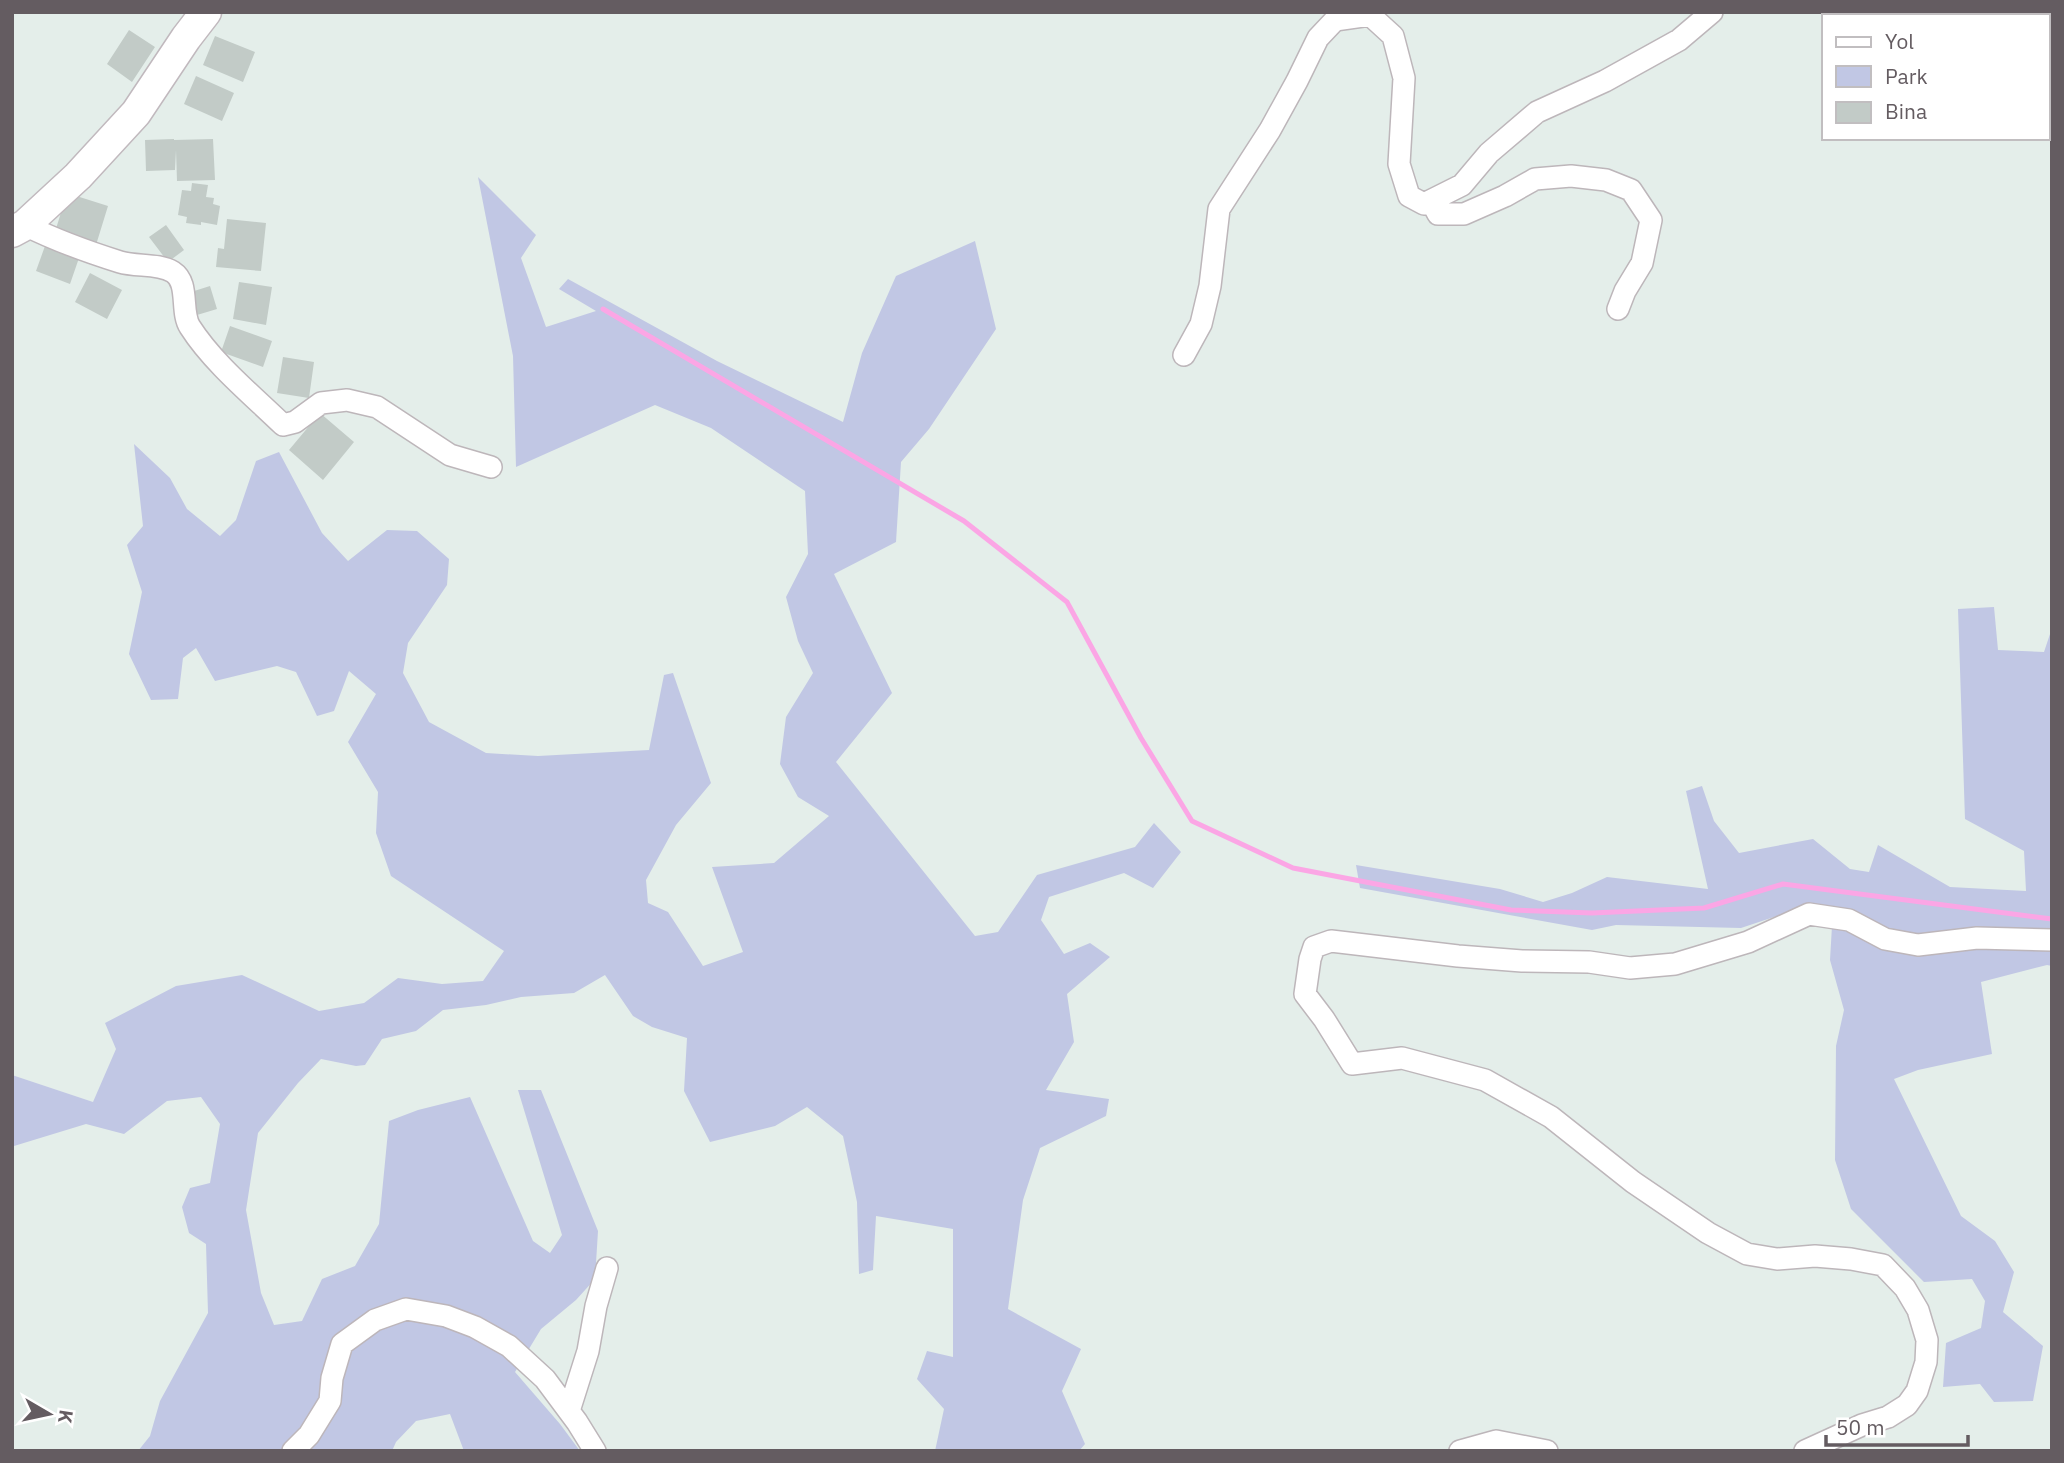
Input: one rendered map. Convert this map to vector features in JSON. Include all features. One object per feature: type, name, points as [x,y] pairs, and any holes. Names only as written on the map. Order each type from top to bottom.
[{"type":"main road","points":[[18,228],[78,176],[136,113],[190,25],[206,12]]},
{"type":"street","points":[[1184,355],[1201,324],[1210,286],[1219,209],[1270,130],[1318,38],[1335,20],[1370,15],[1393,36],[1404,78],[1399,164],[1409,196],[1424,204],[1462,185],[1489,153],[1536,112],[1605,81],[1679,40],[1712,12]]},
{"type":"street","points":[[1430,201],[1438,214],[1464,214],[1535,179],[1572,176],[1606,180],[1631,190],[1651,220],[1642,263],[1625,291],[1618,309]]},
{"type":"street","points":[[18,228],[44,234],[122,262],[162,267],[175,273],[181,283],[188,324],[208,350],[282,425],[295,422],[321,402],[347,400],[377,407],[450,455],[491,467]]},
{"type":"street","points":[[1805,1451],[1862,1425],[1888,1417],[1907,1405],[1917,1391],[1926,1363],[1927,1340],[1918,1310],[1905,1288],[1883,1265],[1815,1256],[1777,1259],[1747,1254],[1708,1233],[1633,1182],[1551,1117],[1485,1080],[1402,1058],[1352,1064],[1324,1019],[1305,995],[1314,947],[1331,942],[1458,956],[1521,961],[1589,962],[1630,968],[1675,964],[1748,942],[1809,914],[1849,920],[1885,939],[1918,945],[1977,938],[2052,940]]},
{"type":"street","points":[[569,1411],[588,1351],[596,1306],[607,1268]]},
{"type":"street","points":[[293,1451],[309,1436],[330,1401],[332,1378],[342,1345],[375,1321],[406,1309],[446,1316],[475,1327],[509,1346],[545,1379],[595,1451]]},
{"type":"street","points":[[1460,1451],[1496,1441],[1547,1451]]},
{"type":"green space","points":[[478,177],[536,235],[521,258],[546,327],[596,311],[559,289],[568,279],[717,361],[843,422],[862,353],[896,276],[975,241],[996,329],[929,429],[901,462],[896,542],[834,574],[892,693],[836,762],[975,936],[998,932],[1037,875],[1135,847],[1154,823],[1181,852],[1153,888],[1124,873],[1049,897],[1041,920],[1064,954],[1090,943],[1110,957],[1067,994],[1074,1042],[1046,1090],[1109,1099],[1106,1116],[1040,1148],[1023,1200],[1008,1309],[1081,1349],[1062,1391],[1085,1444],[1079,1451],[935,1451],[944,1409],[917,1379],[927,1351],[953,1357],[953,1229],[876,1216],[873,1270],[859,1274],[857,1202],[843,1136],[807,1107],[775,1126],[710,1142],[684,1091],[687,1038],[652,1027],[633,1016],[605,975],[574,993],[521,997],[486,1005],[443,1010],[416,1031],[382,1039],[365,1065],[356,1066],[321,1059],[258,1133],[246,1210],[261,1293],[274,1325],[302,1321],[322,1279],[355,1266],[379,1224],[389,1121],[418,1110],[470,1097],[533,1241],[550,1253],[562,1235],[518,1090],[541,1090],[598,1231],[595,1279],[576,1300],[541,1329],[515,1372],[580,1451],[464,1451],[450,1414],[416,1421],[396,1442],[392,1451],[138,1451],[150,1436],[160,1401],[208,1313],[206,1244],[189,1233],[182,1207],[190,1188],[210,1183],[220,1124],[201,1097],[167,1101],[124,1134],[86,1124],[14,1146],[12,1149],[12,1075],[93,1102],[116,1049],[105,1023],[176,986],[242,975],[319,1011],[364,1003],[398,978],[442,984],[483,981],[504,951],[391,876],[376,833],[378,792],[348,742],[376,694],[349,671],[334,711],[317,716],[296,672],[277,666],[215,681],[196,648],[183,658],[178,699],[151,700],[129,654],[142,592],[127,545],[143,526],[134,444],[170,478],[187,509],[220,536],[236,520],[256,461],[279,452],[322,533],[348,561],[387,530],[417,531],[449,559],[447,585],[408,643],[403,673],[429,722],[486,753],[538,756],[649,750],[664,675],[673,673],[711,783],[676,825],[646,880],[648,903],[668,912],[703,966],[743,952],[712,867],[774,863],[829,816],[798,797],[780,764],[786,717],[813,673],[798,641],[786,597],[808,554],[805,491],[711,428],[655,405],[516,467],[513,356]]},
{"type":"green space","points":[[1994,607],[1998,650],[2044,652],[2052,628],[2052,966],[1981,982],[1992,1054],[1918,1070],[1894,1079],[1961,1216],[1995,1241],[2014,1272],[2003,1312],[2043,1346],[2033,1401],[1994,1402],[1980,1384],[1943,1387],[1946,1343],[1981,1328],[1985,1301],[1972,1279],[1924,1282],[1851,1209],[1835,1160],[1836,1046],[1844,1010],[1830,960],[1833,909],[1798,909],[1741,928],[1616,925],[1592,930],[1360,888],[1356,865],[1500,889],[1543,902],[1572,893],[1607,877],[1708,889],[1686,791],[1702,786],[1714,821],[1739,853],[1813,839],[1850,869],[1869,872],[1878,845],[1950,887],[2026,891],[2024,851],[1965,819],[1958,609]]},
{"type":"building","points":[[129,30],[155,47],[132,82],[107,64]]},
{"type":"building","points":[[215,36],[255,52],[243,82],[203,65]]},
{"type":"building","points":[[196,76],[234,93],[222,121],[184,104]]},
{"type":"building","points":[[213,139],[215,180],[177,181],[176,150],[175,170],[146,171],[145,140]]},
{"type":"building","points":[[192,183],[208,185],[206,197],[214,198],[213,204],[220,206],[217,225],[186,223],[187,217],[178,215],[182,190],[191,191]]},
{"type":"building","points":[[67,193],[108,206],[96,245],[55,232]]},
{"type":"building","points":[[227,219],[266,223],[261,271],[216,267],[218,248],[224,249]]},
{"type":"building","points":[[166,225],[184,250],[168,262],[149,237]]},
{"type":"building","points":[[45,246],[79,258],[70,284],[36,271]]},
{"type":"building","points":[[90,273],[122,290],[107,319],[75,302]]},
{"type":"building","points":[[239,282],[272,287],[266,325],[233,319]]},
{"type":"building","points":[[210,286],[217,309],[197,315],[191,292]]},
{"type":"building","points":[[230,326],[272,341],[263,367],[221,352]]},
{"type":"building","points":[[283,357],[314,362],[309,398],[277,393]]},
{"type":"building","points":[[320,413],[354,442],[323,480],[289,450]]},
{"type":"waterway","points":[[603,309],[964,521],[1067,602],[1141,738],[1192,821],[1293,868],[1511,910],[1592,913],[1704,908],[1783,884],[2052,919]]}]
